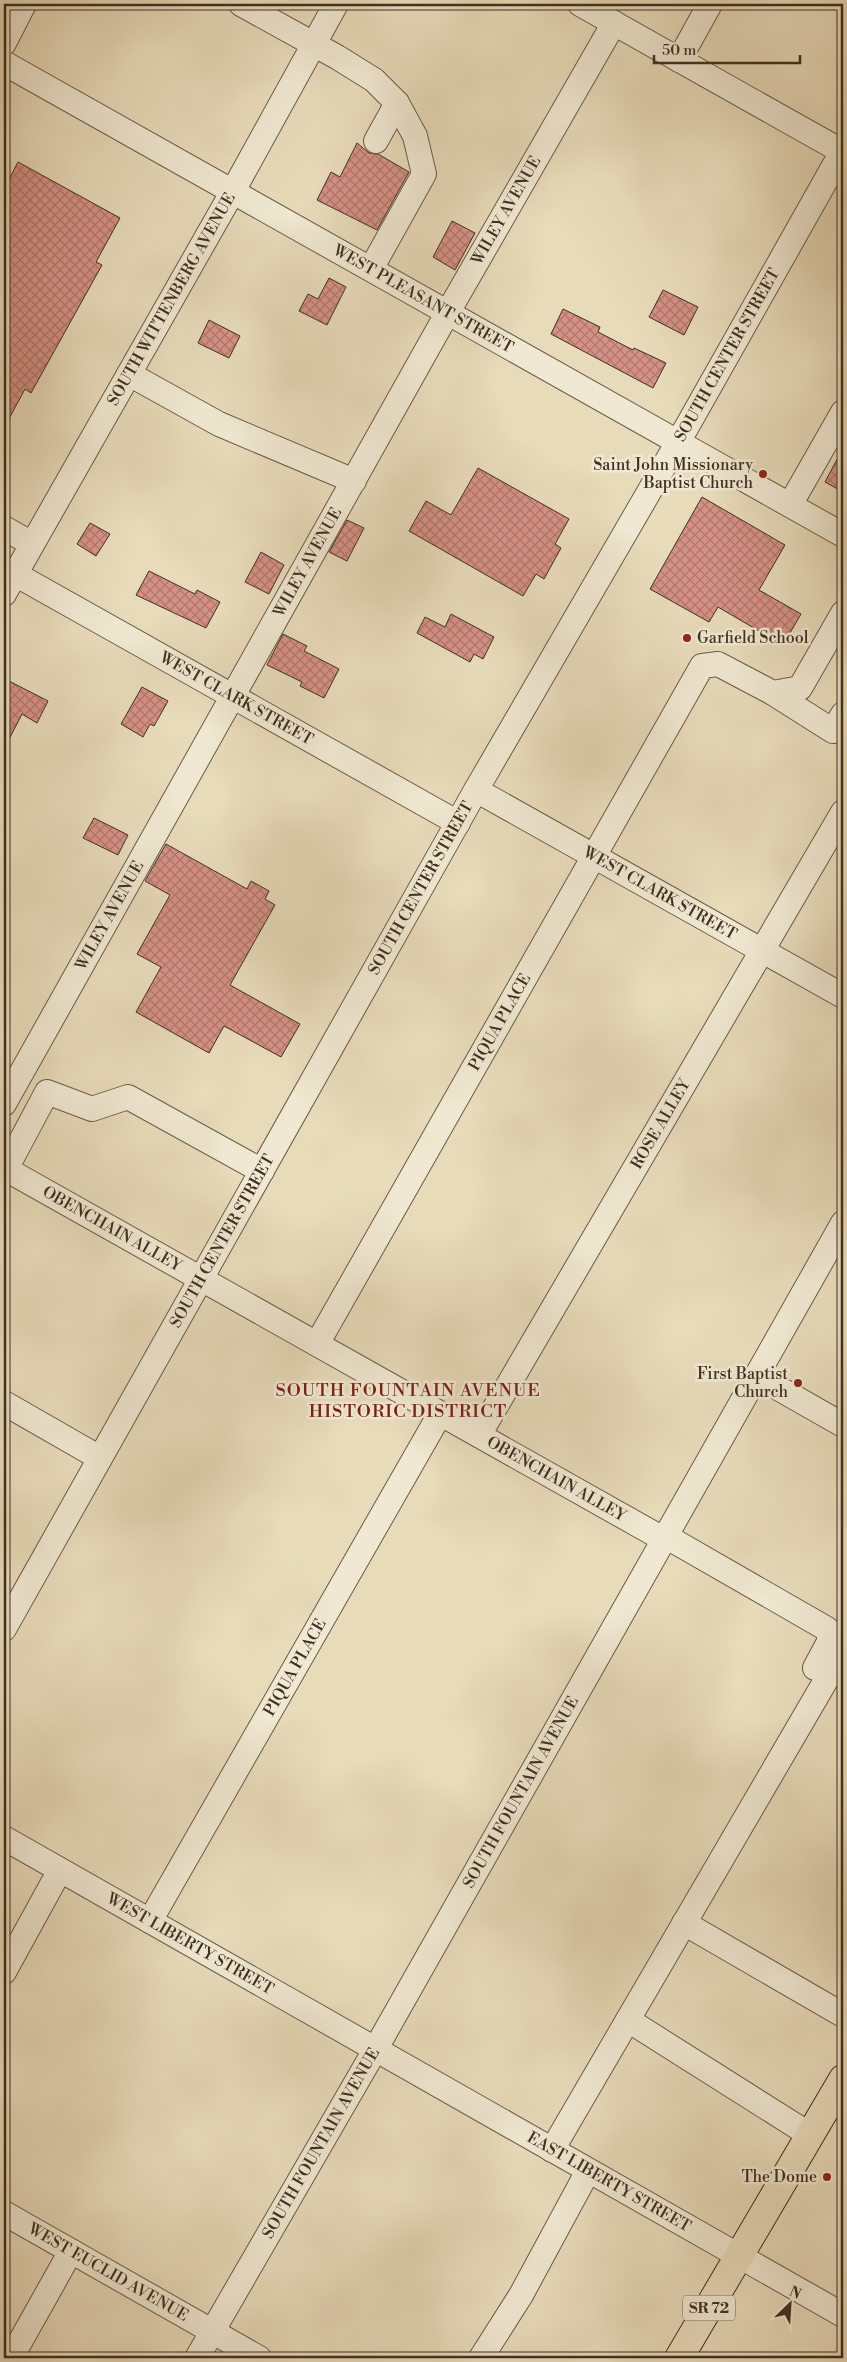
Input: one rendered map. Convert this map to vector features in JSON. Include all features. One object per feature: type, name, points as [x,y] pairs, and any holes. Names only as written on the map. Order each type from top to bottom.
[{"type":"main road","name":"SR 72","points":[[679,2358],[843,2079]]},
{"type":"street","points":[[4,43],[24,4]]},
{"type":"street","points":[[241,4],[337,57],[374,80],[397,103],[415,136],[424,174],[371,269]]},
{"type":"street","name":"SOUTH WITTENBERG AVENUE","points":[[9,584],[233,191],[336,4]]},
{"type":"street","points":[[580,4],[843,151]]},
{"type":"street","points":[[680,60],[710,4]]},
{"type":"street","name":"WILEY AVENUE","points":[[4,1104],[448,312],[614,23]]},
{"type":"street","name":"WEST PLEASANT STREET","points":[[4,63],[843,534]]},
{"type":"street","points":[[376,141],[397,103]]},
{"type":"street","name":"SOUTH CENTER STREET","points":[[4,1629],[476,790],[679,442],[843,151]]},
{"type":"street","points":[[129,374],[218,424],[354,480]]},
{"type":"street","points":[[790,505],[843,412]]},
{"type":"street","points":[[4,528],[32,544]]},
{"type":"street","name":"WEST CLARK STREET","points":[[9,584],[232,697],[458,824]]},
{"type":"street","points":[[773,693],[800,688],[843,613]]},
{"type":"street","name":"PIQUA PLACE","points":[[317,1344],[702,666],[718,664],[773,693]]},
{"type":"street","points":[[773,693],[833,731],[843,714]]},
{"type":"street","name":"WEST CLARK STREET","points":[[476,790],[843,996]]},
{"type":"street","name":"ROSE ALLEY","points":[[479,1435],[843,812]]},
{"type":"street","points":[[5,1169],[47,1092],[92,1109],[128,1097],[262,1171]]},
{"type":"street","name":"OBENCHAIN ALLEY","points":[[5,1169],[827,1629],[830,1640],[810,1678]]},
{"type":"street","name":"SOUTH FOUNTAIN AVENUE","points":[[197,2358],[375,2050],[756,1376],[841,1234]]},
{"type":"street","points":[[756,1376],[843,1425]]},
{"type":"street","points":[[4,1403],[100,1458]]},
{"type":"street","name":"PIQUA PLACE","points":[[150,1921],[440,1414]]},
{"type":"street","points":[[552,2150],[843,1650]]},
{"type":"street","name":"WEST LIBERTY STREET","points":[[4,1838],[375,2050]]},
{"type":"street","points":[[4,1972],[60,1870]]},
{"type":"street","points":[[684,1923],[843,2015]]},
{"type":"street","points":[[628,2020],[810,2136]]},
{"type":"street","name":"EAST LIBERTY STREET","points":[[375,2050],[843,2316]]},
{"type":"street","points":[[481,2358],[521,2295],[588,2171]]},
{"type":"street","name":"WEST EUCLID AVENUE","points":[[4,2213],[259,2358]]},
{"type":"street","points":[[11,2358],[71,2251]]},
{"type":"building","points":[[357,143],[369,153],[378,154],[409,172],[377,230],[317,200],[331,172],[340,177]]},
{"type":"building","points":[[18,162],[120,218],[96,262],[102,265],[31,393],[25,389],[4,428],[4,189]]},
{"type":"building","points":[[452,221],[475,233],[455,270],[433,257]]},
{"type":"building","points":[[329,278],[346,287],[327,325],[299,311],[308,294],[318,299]]},
{"type":"building","points":[[663,290],[698,307],[684,335],[649,317]]},
{"type":"building","points":[[563,309],[600,327],[598,332],[633,350],[634,348],[666,363],[653,388],[551,334]]},
{"type":"building","points":[[209,320],[240,336],[229,358],[198,343]]},
{"type":"building","points":[[843,448],[843,492],[825,482]]},
{"type":"building","points":[[478,468],[569,519],[555,544],[561,548],[544,579],[536,574],[523,596],[409,531],[426,501],[451,515]]},
{"type":"building","points":[[702,497],[785,545],[759,590],[801,614],[783,645],[718,607],[709,622],[650,589]]},
{"type":"building","points":[[347,520],[364,528],[347,561],[329,552]]},
{"type":"building","points":[[90,523],[110,534],[96,556],[77,544]]},
{"type":"building","points":[[261,552],[284,565],[269,594],[245,582]]},
{"type":"building","points":[[149,571],[195,594],[197,590],[220,602],[206,628],[136,595]]},
{"type":"building","points":[[451,614],[494,637],[483,659],[474,654],[470,662],[417,633],[425,617],[445,627]]},
{"type":"building","points":[[283,634],[307,646],[304,651],[339,669],[324,698],[300,686],[302,682],[267,665]]},
{"type":"building","points":[[9,681],[48,701],[37,723],[22,714],[4,749],[4,689]]},
{"type":"building","points":[[142,687],[168,701],[154,726],[150,724],[143,737],[121,724]]},
{"type":"building","points":[[94,818],[128,835],[118,855],[83,838]]},
{"type":"building","points":[[166,844],[247,889],[251,881],[269,891],[265,899],[275,905],[230,985],[300,1024],[281,1057],[224,1026],[209,1053],[136,1012],[161,967],[137,954],[170,895],[145,881]]},
{"type":"place","name":"Saint John Missionary Baptist Church","points":[[763,474]]},
{"type":"place","name":"Garfield School","points":[[687,638]]},
{"type":"place","name":"First Baptist Church","points":[[798,1383]]},
{"type":"place","name":"The Dome","points":[[827,2177]]},
{"type":"district","name":"SOUTH FOUNTAIN AVENUE HISTORIC DISTRICT","points":[[408,1400]]}]
